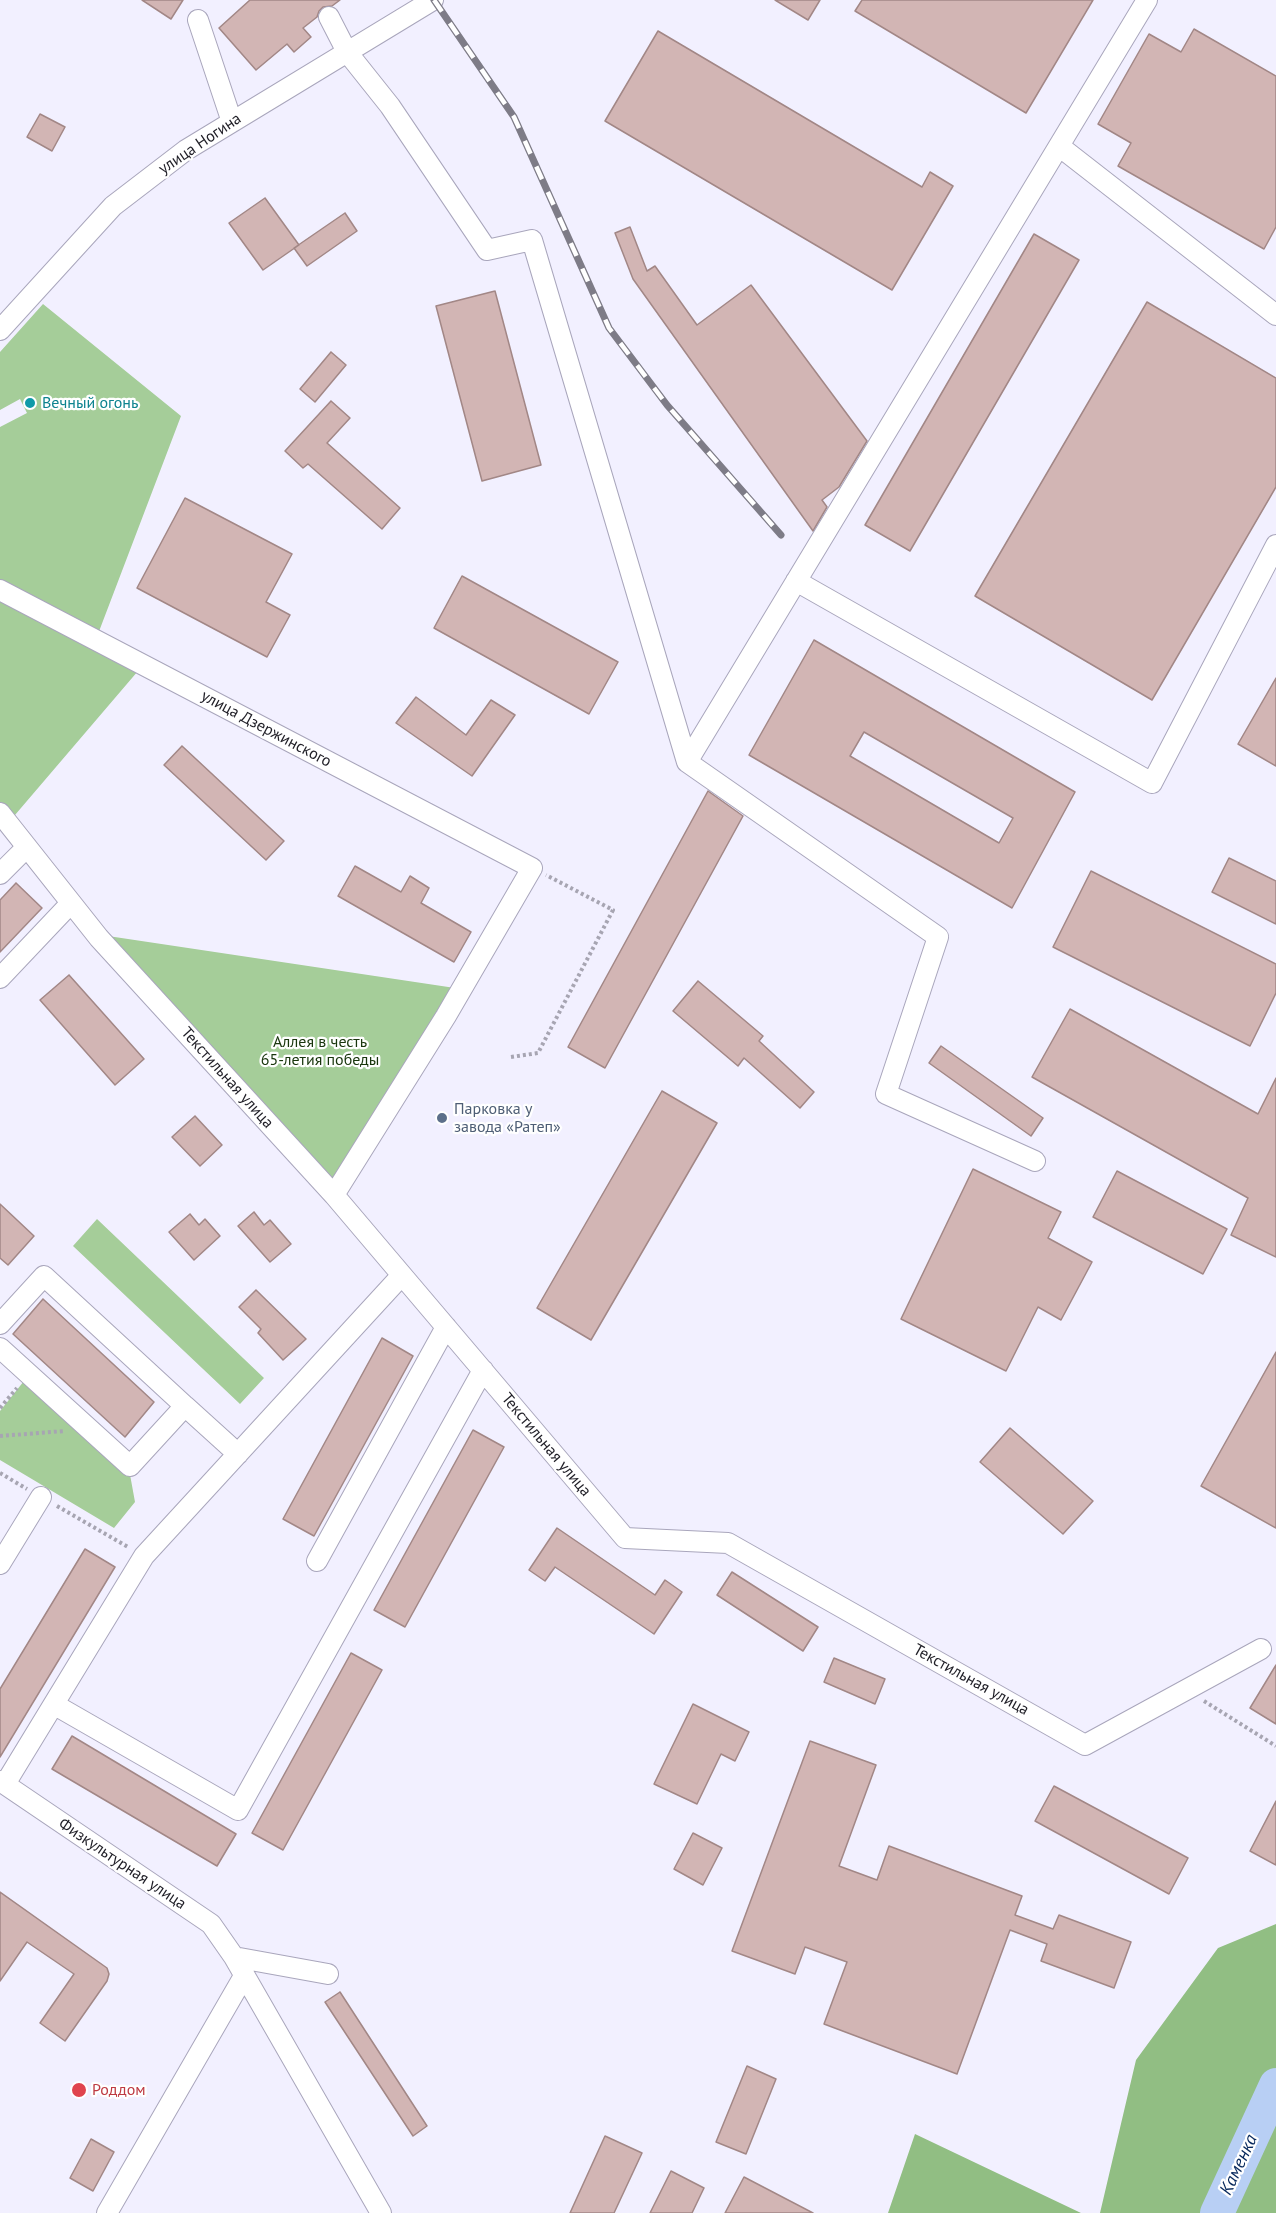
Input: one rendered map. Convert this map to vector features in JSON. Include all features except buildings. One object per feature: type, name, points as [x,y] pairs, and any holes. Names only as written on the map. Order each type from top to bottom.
[{"type":"street","name":"улица Ногина","points":[[0,330],[113,206],[186,150],[433,0]]},
{"type":"street","points":[[687,762],[1147,0]]},
{"type":"street","points":[[329,17],[347,52],[390,106],[487,250],[532,240],[687,762],[938,938],[886,1094],[1035,1161]]},
{"type":"street","points":[[198,20],[232,122]]},
{"type":"street","points":[[1059,146],[1276,315]]},
{"type":"street","points":[[796,581],[1152,783],[1276,544]]},
{"type":"street","name":"улица Дзержинского","points":[[0,590],[532,867]]},
{"type":"street","name":"Текстильная улица","points":[[0,813],[99,938],[334,1195],[625,1538],[728,1543],[1085,1745],[1260,1649]]},
{"type":"street","points":[[0,873],[27,847]]},
{"type":"street","points":[[334,1195],[446,1016],[532,867]]},
{"type":"street","points":[[0,978],[71,903]]},
{"type":"street","points":[[3,1783],[56,1705],[144,1556],[402,1275]]},
{"type":"street","points":[[0,1324],[45,1276],[238,1454]]},
{"type":"street","points":[[317,1561],[446,1328]]},
{"type":"street","points":[[0,1348],[130,1467],[185,1406]]},
{"type":"street","points":[[56,1705],[238,1810],[483,1370]]},
{"type":"street","points":[[0,1564],[41,1497]]},
{"type":"street","name":"Физкультурная улица","points":[[3,1783],[211,1924],[234,1957],[381,2213]]},
{"type":"street","points":[[234,1957],[328,1974]]},
{"type":"street","points":[[107,2213],[244,1976]]},
{"type":"path","points":[[511,1056],[538,1053],[614,910],[532,867]]},
{"type":"path","points":[[0,1408],[28,1373]]},
{"type":"path","points":[[0,1437],[89,1429]]},
{"type":"path","points":[[0,1473],[144,1556]]},
{"type":"path","points":[[1186,1689],[1276,1746]]},
{"type":"green space","points":[[43,304],[181,416],[98,634],[0,580],[0,427],[27,413],[20,399],[0,410],[0,352]]},
{"type":"green space","points":[[0,597],[138,671],[9,822],[0,808]]},
{"type":"green space","name":"Аллея в честь 65-летия победы","points":[[108,936],[455,988],[332,1187]]},
{"type":"green space","points":[[97,1219],[264,1378],[240,1404],[73,1246]]},
{"type":"green space","points":[[28,1376],[129,1469],[135,1502],[114,1528],[0,1460],[0,1411]]},
{"type":"green space","points":[[1276,1924],[1276,2213],[1100,2213],[1136,2060],[1218,1948]]},
{"type":"green space","points":[[915,2134],[1081,2213],[888,2213]]},
{"type":"waterway","name":"Каменка","points":[[1217,2213],[1276,2085]]},
{"type":"railway","points":[[434,0],[514,117],[609,328],[667,405],[781,535]]},
{"type":"place","name":"Вечный огонь","points":[[30,403]]},
{"type":"place","name":"Парковка у завода «Ратеп»","points":[[442,1118]]},
{"type":"place","name":"Роддом","points":[[79,2090]]}]
